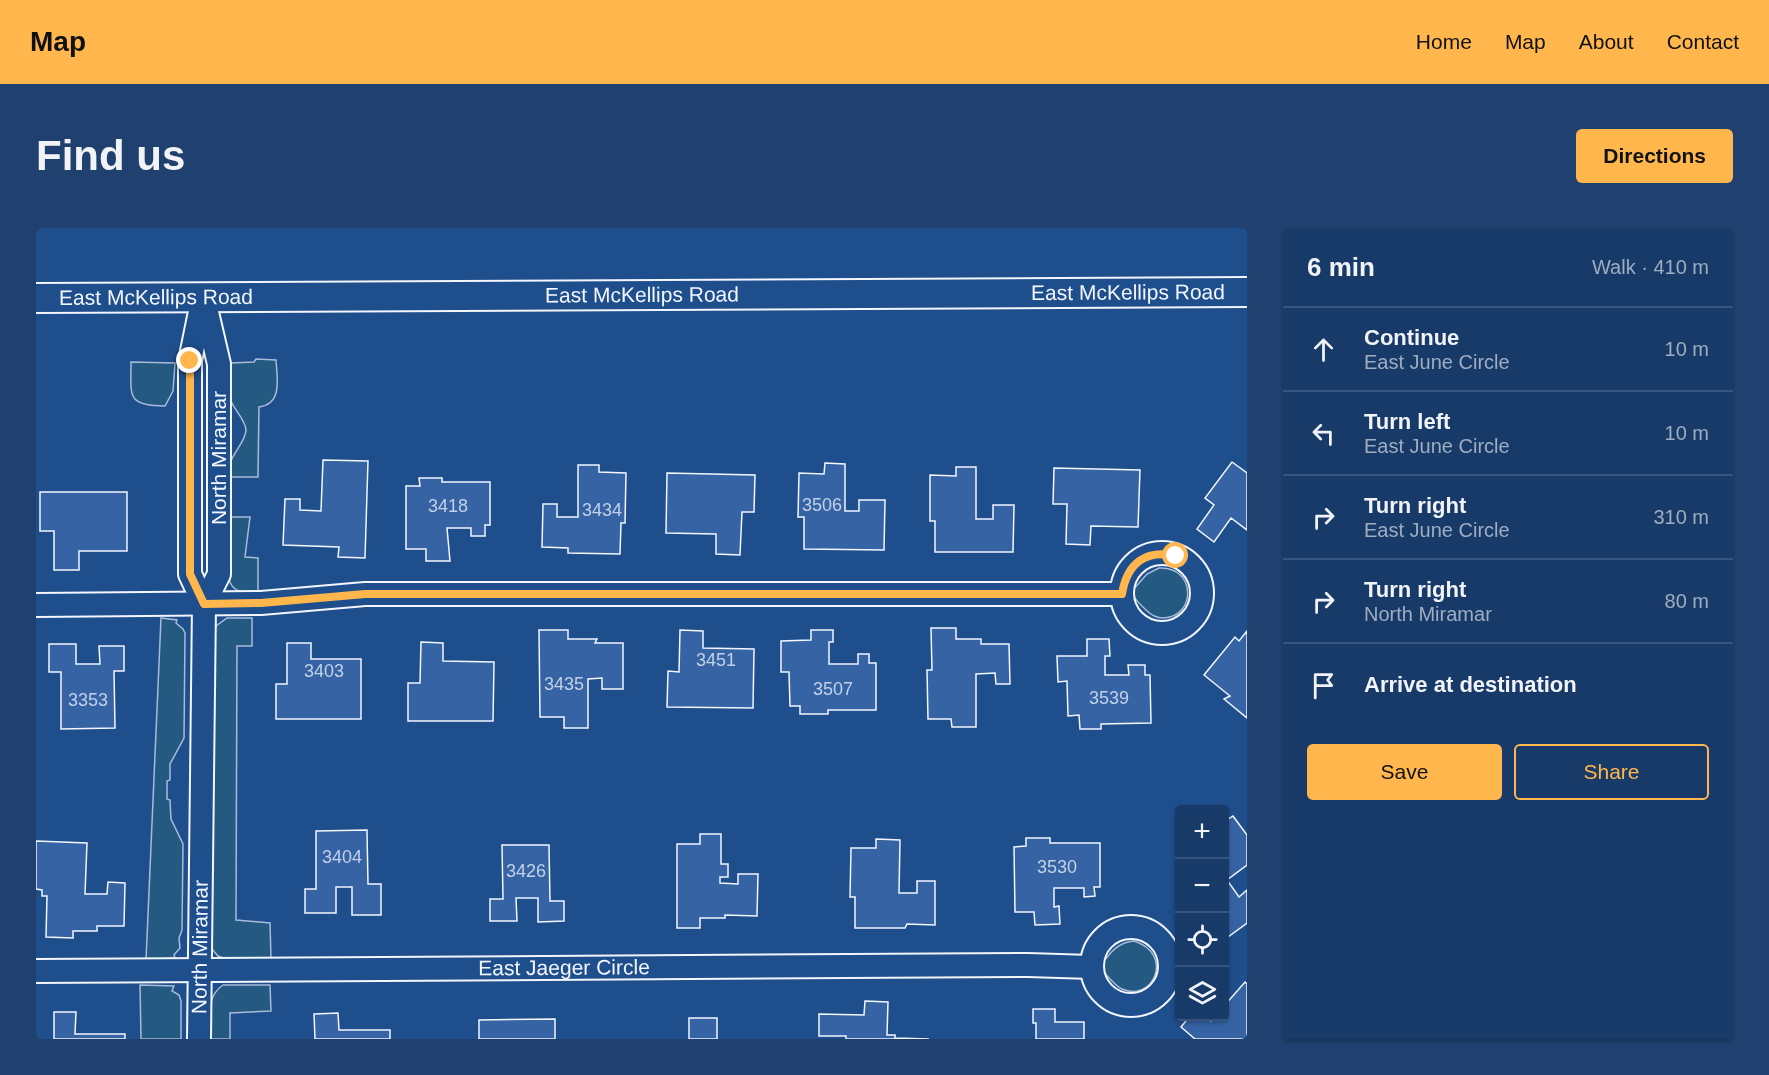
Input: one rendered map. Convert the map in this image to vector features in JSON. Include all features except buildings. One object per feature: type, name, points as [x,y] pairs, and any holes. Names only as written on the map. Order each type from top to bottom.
[{"type":"main road","name":"East McKellips Road","points":[[36,298],[1247,292]]},
{"type":"street","name":"North Miramar","points":[[199,1039],[204,604],[190,574],[190,361],[203,297]]},
{"type":"street","points":[[36,605],[261,603],[365,594],[1122,594]]},
{"type":"street","name":"East Jaeger Circle","points":[[36,971],[1016,965],[1091,967]]},
{"type":"shaded area","points":[[256,359],[276,360],[277,382],[272,401],[259,407],[258,477],[227,477],[230,463],[246,430],[244,422],[231,401],[231,363],[254,362]]},
{"type":"shaded area","points":[[131,362],[175,363],[173,391],[165,406],[143,404],[133,397]]},
{"type":"shaded area","points":[[227,517],[250,517],[245,557],[258,558],[258,592],[240,591],[230,583],[226,544]]},
{"type":"shaded area","points":[[1159,568],[1171,570],[1180,575],[1188,592],[1182,609],[1174,615],[1163,618],[1148,612],[1132,591],[1147,574]]},
{"type":"shaded area","points":[[161,618],[177,620],[176,623],[185,633],[184,738],[170,764],[170,780],[167,781],[167,799],[170,800],[171,819],[183,844],[182,930],[179,938],[180,948],[174,955],[175,958],[146,960]]},
{"type":"shaded area","points":[[227,618],[252,618],[252,646],[237,646],[236,920],[270,923],[271,958],[226,959],[218,956],[212,949],[214,633],[216,626]]},
{"type":"shaded area","points":[[1134,941],[1147,947],[1154,956],[1156,966],[1155,975],[1150,983],[1143,989],[1133,991],[1116,985],[1101,969],[1101,965],[1119,946]]},
{"type":"shaded area","points":[[140,985],[174,986],[172,991],[179,995],[181,1001],[181,1039],[141,1039]]},
{"type":"shaded area","points":[[223,985],[270,985],[271,1011],[230,1013],[230,1039],[210,1039],[211,1002],[217,990]]},
{"type":"route","points":[[190,361],[190,574],[204,604],[261,603],[365,594],[1122,594],[1124,581],[1130,569],[1139,560],[1164,553],[1176,556]]}]
